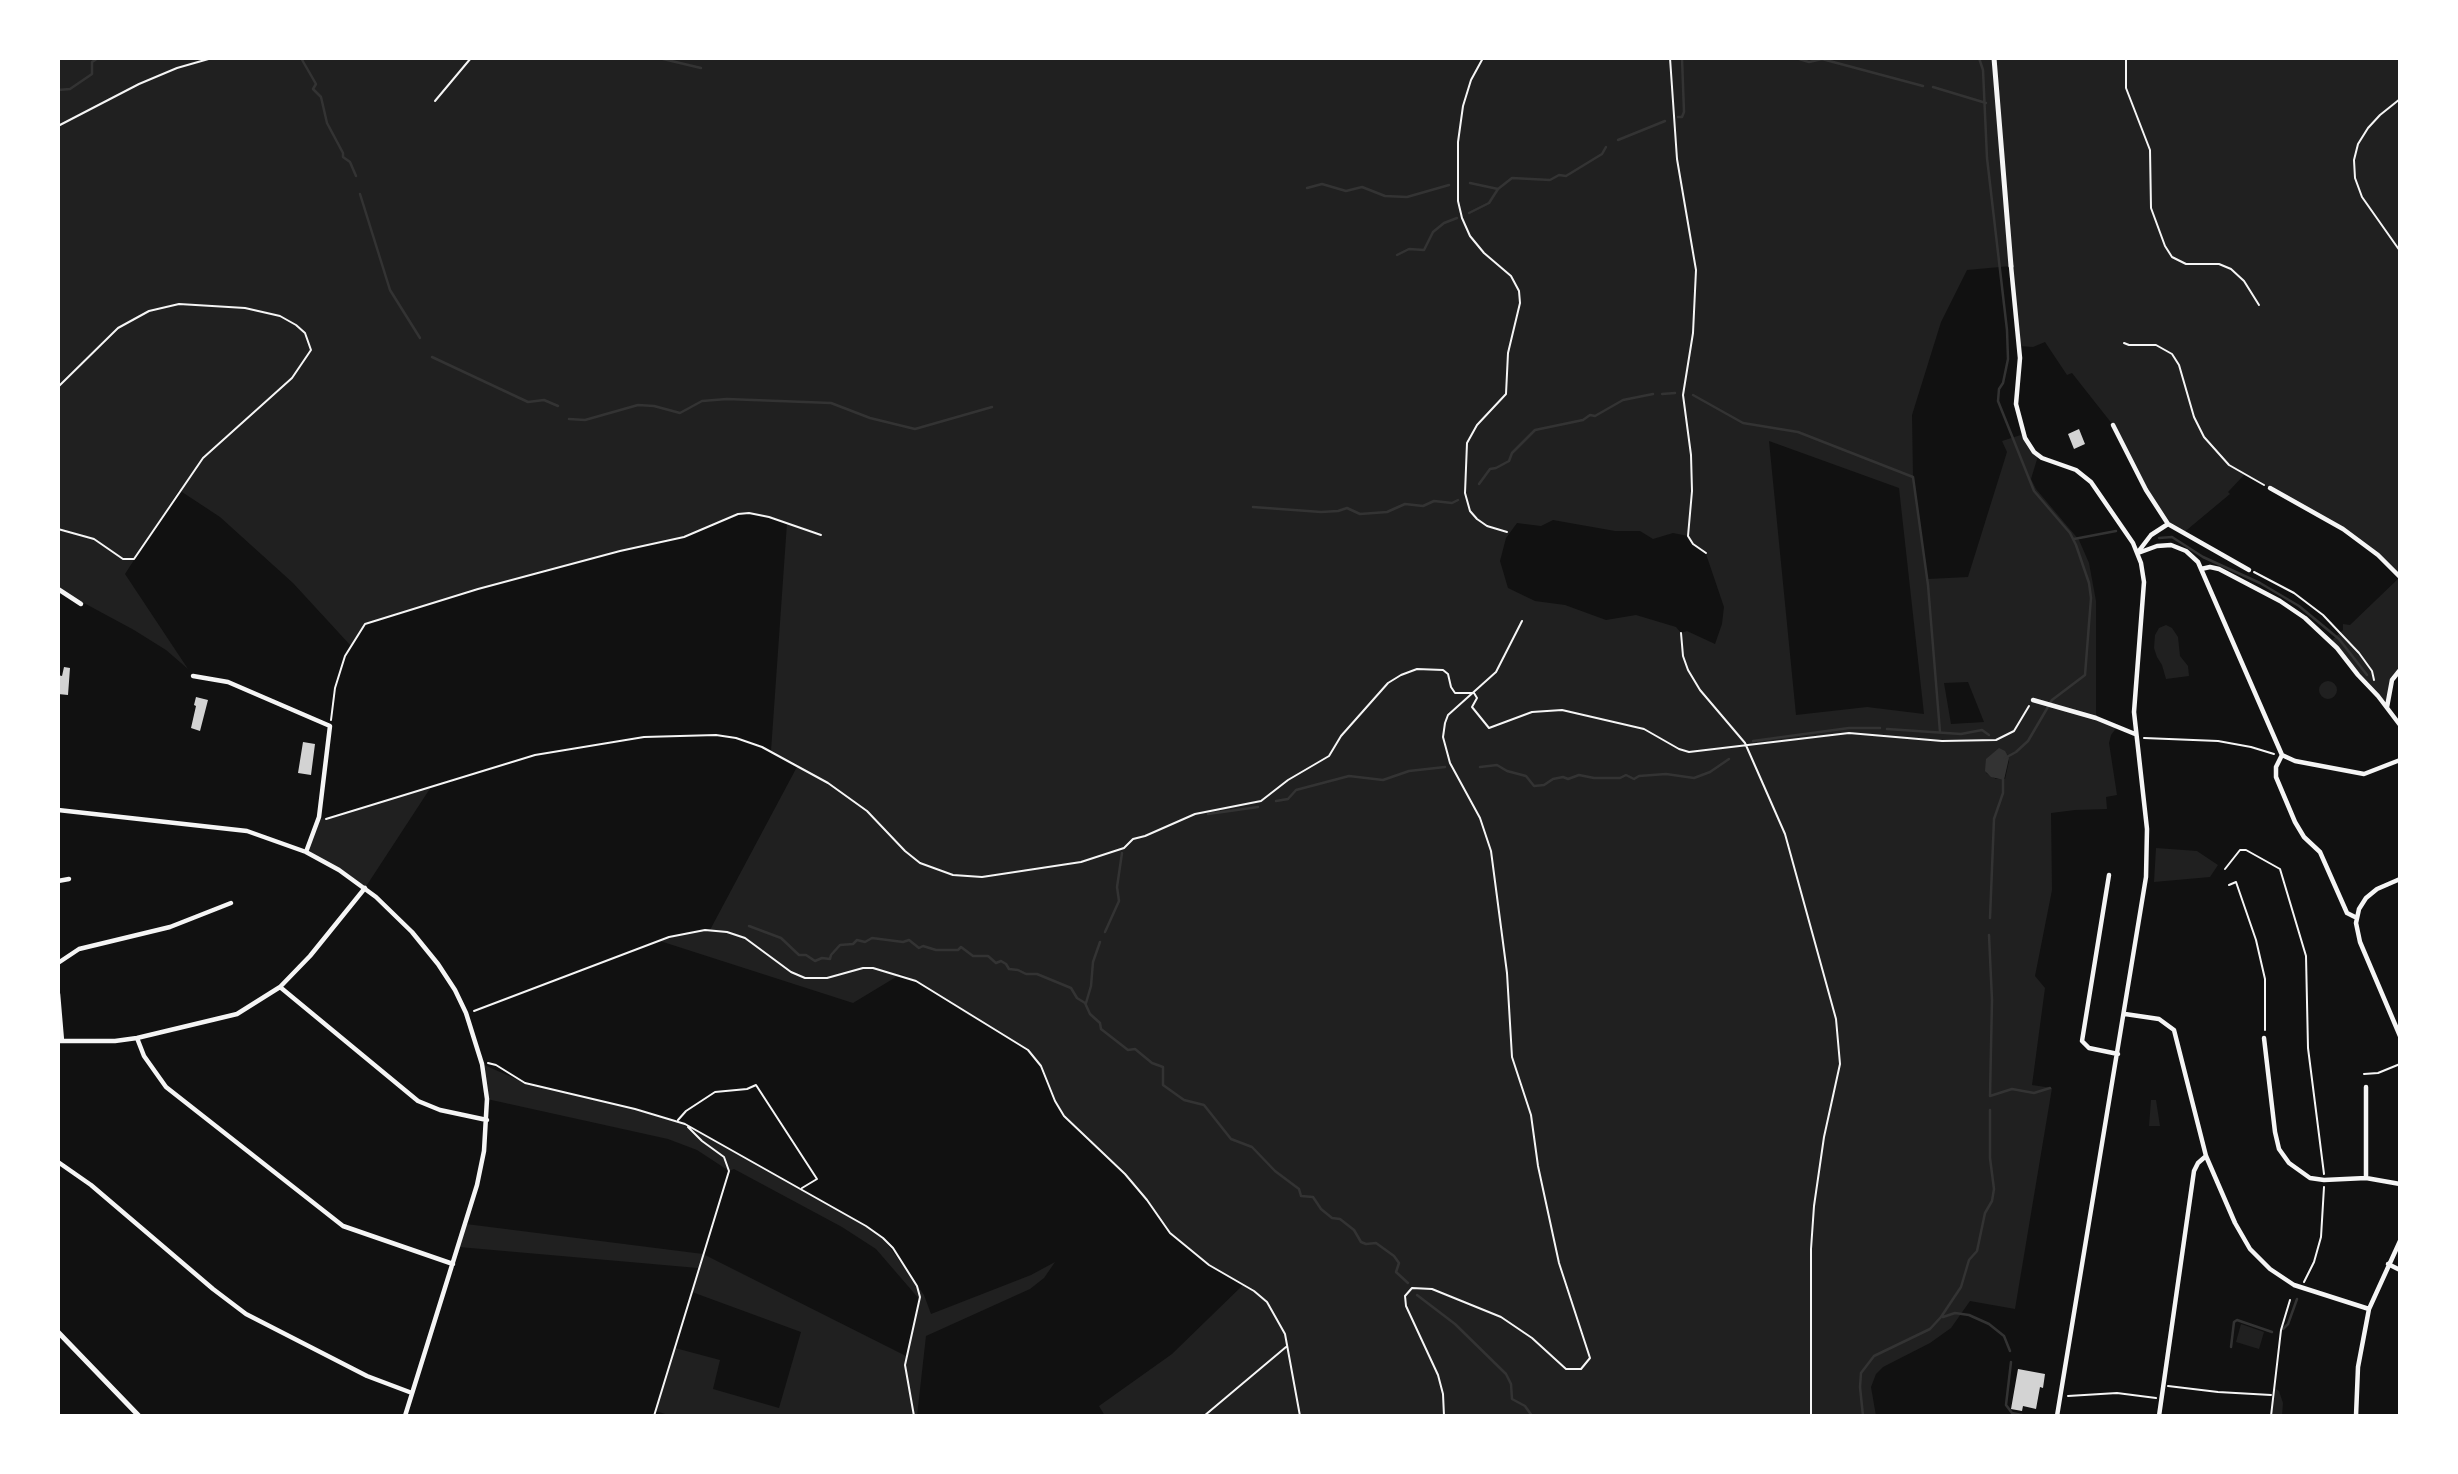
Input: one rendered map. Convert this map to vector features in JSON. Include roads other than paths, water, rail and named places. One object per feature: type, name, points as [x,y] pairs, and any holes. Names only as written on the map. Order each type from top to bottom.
[{"type":"street","points":[[1994,58],[2020,358],[2016,404],[2025,439],[2042,458],[2085,476],[2127,533],[2138,553],[2144,589],[2134,712],[2148,861],[2057,1416]]},
{"type":"street","points":[[2113,425],[2146,490],[2168,524],[2249,570]]},
{"type":"street","points":[[2270,488],[2343,529],[2378,555],[2400,577]]},
{"type":"street","points":[[2138,553],[2151,535],[2168,524]]},
{"type":"street","points":[[2138,553],[2162,545],[2175,546],[2189,553],[2201,569],[2282,755],[2295,761],[2364,774],[2400,760]]},
{"type":"street","points":[[2201,569],[2219,569],[2299,613],[2331,641],[2400,725]]},
{"type":"street","points":[[58,590],[81,604]]},
{"type":"street","points":[[2387,707],[2392,680],[2400,670]]},
{"type":"street","points":[[193,676],[228,682],[330,726],[318,820],[306,852]]},
{"type":"street","points":[[2033,700],[2096,718],[2135,734]]},
{"type":"street","points":[[2282,755],[2276,767],[2278,782],[2299,831],[2323,858],[2347,913],[2357,918]]},
{"type":"street","points":[[58,810],[247,831],[306,852],[365,888],[412,932],[438,964],[466,1013],[482,1064],[487,1120],[477,1185],[405,1416]]},
{"type":"street","points":[[2109,875],[2082,1039],[2090,1048],[2118,1054]]},
{"type":"street","points":[[58,881],[69,879]]},
{"type":"street","points":[[2400,879],[2370,894],[2361,905],[2356,928],[2400,1036]]},
{"type":"street","points":[[58,995],[60,1041],[114,1041],[137,1038],[237,1014],[280,987],[310,956],[365,888]]},
{"type":"street","points":[[58,963],[79,949],[170,927],[231,903]]},
{"type":"street","points":[[280,987],[418,1101],[440,1111],[487,1120]]},
{"type":"street","points":[[2125,1014],[2159,1019],[2174,1030],[2206,1156],[2239,1231],[2250,1249],[2264,1264],[2294,1285],[2369,1309]]},
{"type":"street","points":[[137,1038],[144,1056],[166,1087],[343,1226],[453,1264]]},
{"type":"street","points":[[2264,1038],[2275,1132],[2279,1149],[2289,1163],[2310,1178],[2366,1178],[2400,1184]]},
{"type":"street","points":[[2366,1087],[2366,1178]]},
{"type":"street","points":[[2159,1416],[2194,1171],[2206,1156]]},
{"type":"street","points":[[58,1161],[86,1181],[246,1314],[367,1376],[412,1393]]},
{"type":"street","points":[[2356,1416],[2358,1367],[2369,1309],[2400,1241]]},
{"type":"street","points":[[2388,1264],[2400,1270]]},
{"type":"street","points":[[58,1332],[139,1416]]},
{"type":"waterway","points":[[58,90],[70,89],[92,74],[92,62],[98,58]]},
{"type":"waterway","points":[[301,58],[316,84],[313,89],[321,97],[327,123],[343,157],[350,162],[356,176]]},
{"type":"waterway","points":[[659,58],[701,68]]},
{"type":"waterway","points":[[1678,117],[1682,117],[1684,112],[1682,58]]},
{"type":"waterway","points":[[1796,58],[1809,62],[1822,59],[1923,86]]},
{"type":"waterway","points":[[1979,58],[1983,70],[1987,158],[2007,330],[2008,359],[1998,401],[2034,491],[2070,533],[2076,545],[2089,583],[2091,598],[2085,675],[2052,700],[2028,741],[2005,758]]},
{"type":"waterway","points":[[1933,87],[1986,103]]},
{"type":"waterway","points":[[1618,140],[1665,121]]},
{"type":"waterway","points":[[1469,213],[1489,203],[1498,189],[1512,178],[1550,180],[1559,175],[1566,176],[1602,154],[1606,147]]},
{"type":"waterway","points":[[1470,183],[1498,189]]},
{"type":"waterway","points":[[1307,188],[1322,184],[1346,191],[1362,187],[1385,196],[1407,197],[1449,185]]},
{"type":"waterway","points":[[360,194],[390,290],[420,338]]},
{"type":"waterway","points":[[1397,255],[1409,249],[1424,250],[1433,232],[1444,223],[1457,218]]},
{"type":"waterway","points":[[432,357],[528,402],[544,400],[558,406]]},
{"type":"waterway","points":[[1662,394],[1675,393]]},
{"type":"waterway","points":[[1479,484],[1490,469],[1509,461],[1512,453],[1535,430],[1583,420],[1623,400],[1653,394]]},
{"type":"waterway","points":[[1693,395],[1743,423],[1798,432],[1913,477],[1928,585],[1940,732]]},
{"type":"waterway","points":[[569,419],[585,420],[638,405],[680,413],[702,401],[727,399],[831,403],[870,418],[915,429],[992,407]]},
{"type":"waterway","points":[[1253,507],[1321,512],[1347,508],[1360,514],[1387,512],[1405,504],[1423,506],[1434,501],[1452,503],[1458,500]]},
{"type":"waterway","points":[[2074,539],[2116,531]]},
{"type":"waterway","points":[[2159,538],[2172,537],[2203,557],[2260,583],[2299,606],[2339,639],[2367,675]]},
{"type":"waterway","points":[[1753,741],[1849,728],[1880,728]]},
{"type":"waterway","points":[[1887,729],[1961,734],[1982,730],[1989,735]]},
{"type":"waterway","points":[[1480,767],[1497,765],[1526,776],[1534,786],[1544,785],[1553,779],[1568,779],[1579,775],[1594,778],[1620,778],[1626,775],[1634,779],[1639,776],[1666,774],[1694,778],[1710,772],[1729,759]]},
{"type":"waterway","points":[[1276,801],[1288,799],[1296,790],[1349,776],[1383,780],[1409,771],[1445,767]]},
{"type":"waterway","points":[[1990,918],[1994,819],[2003,793],[2003,779]]},
{"type":"waterway","points":[[1208,814],[1258,807]]},
{"type":"waterway","points":[[1105,932],[1119,901],[1117,887],[1122,853]]},
{"type":"waterway","points":[[749,926],[781,938],[799,955],[806,955],[815,961],[830,959],[840,945],[853,944],[857,940],[909,940],[919,948],[923,946],[936,950],[958,950],[961,947],[973,956],[988,956],[996,963],[1001,961],[1006,964],[1009,969],[1037,974],[1071,988],[1100,1023],[1101,1029],[1128,1050],[1135,1049],[1152,1063],[1163,1067],[1163,1085],[1184,1100],[1204,1105],[1231,1139],[1252,1147],[1275,1171],[1299,1189],[1301,1196],[1313,1197],[1321,1209],[1332,1218],[1340,1219],[1354,1230],[1361,1242],[1376,1243],[1394,1256],[1399,1263],[1396,1272],[1408,1283]]},
{"type":"waterway","points":[[1989,935],[1992,1000],[1990,1096]]},
{"type":"waterway","points":[[1086,1003],[1093,962],[1100,942]]},
{"type":"waterway","points":[[1990,1096],[2012,1089],[2034,1093],[2050,1088]]},
{"type":"waterway","points":[[1863,1416],[1861,1373],[1874,1356],[1930,1329],[1961,1287],[1969,1260],[1977,1251],[1985,1213],[1992,1201],[1994,1189],[1990,1158],[1990,1110]]},
{"type":"waterway","points":[[1417,1295],[1455,1324],[1506,1374],[1511,1384],[1512,1399],[1525,1406],[1532,1416]]},
{"type":"waterway","points":[[2283,1329],[2288,1324],[2297,1299]]},
{"type":"waterway","points":[[1943,1317],[1955,1313],[1969,1315],[1989,1324],[2004,1336],[2010,1351]]},
{"type":"waterway","points":[[2231,1347],[2234,1322],[2237,1320],[2272,1332]]},
{"type":"waterway","points":[[2011,1362],[2006,1405],[2012,1413],[2022,1415]]}]
